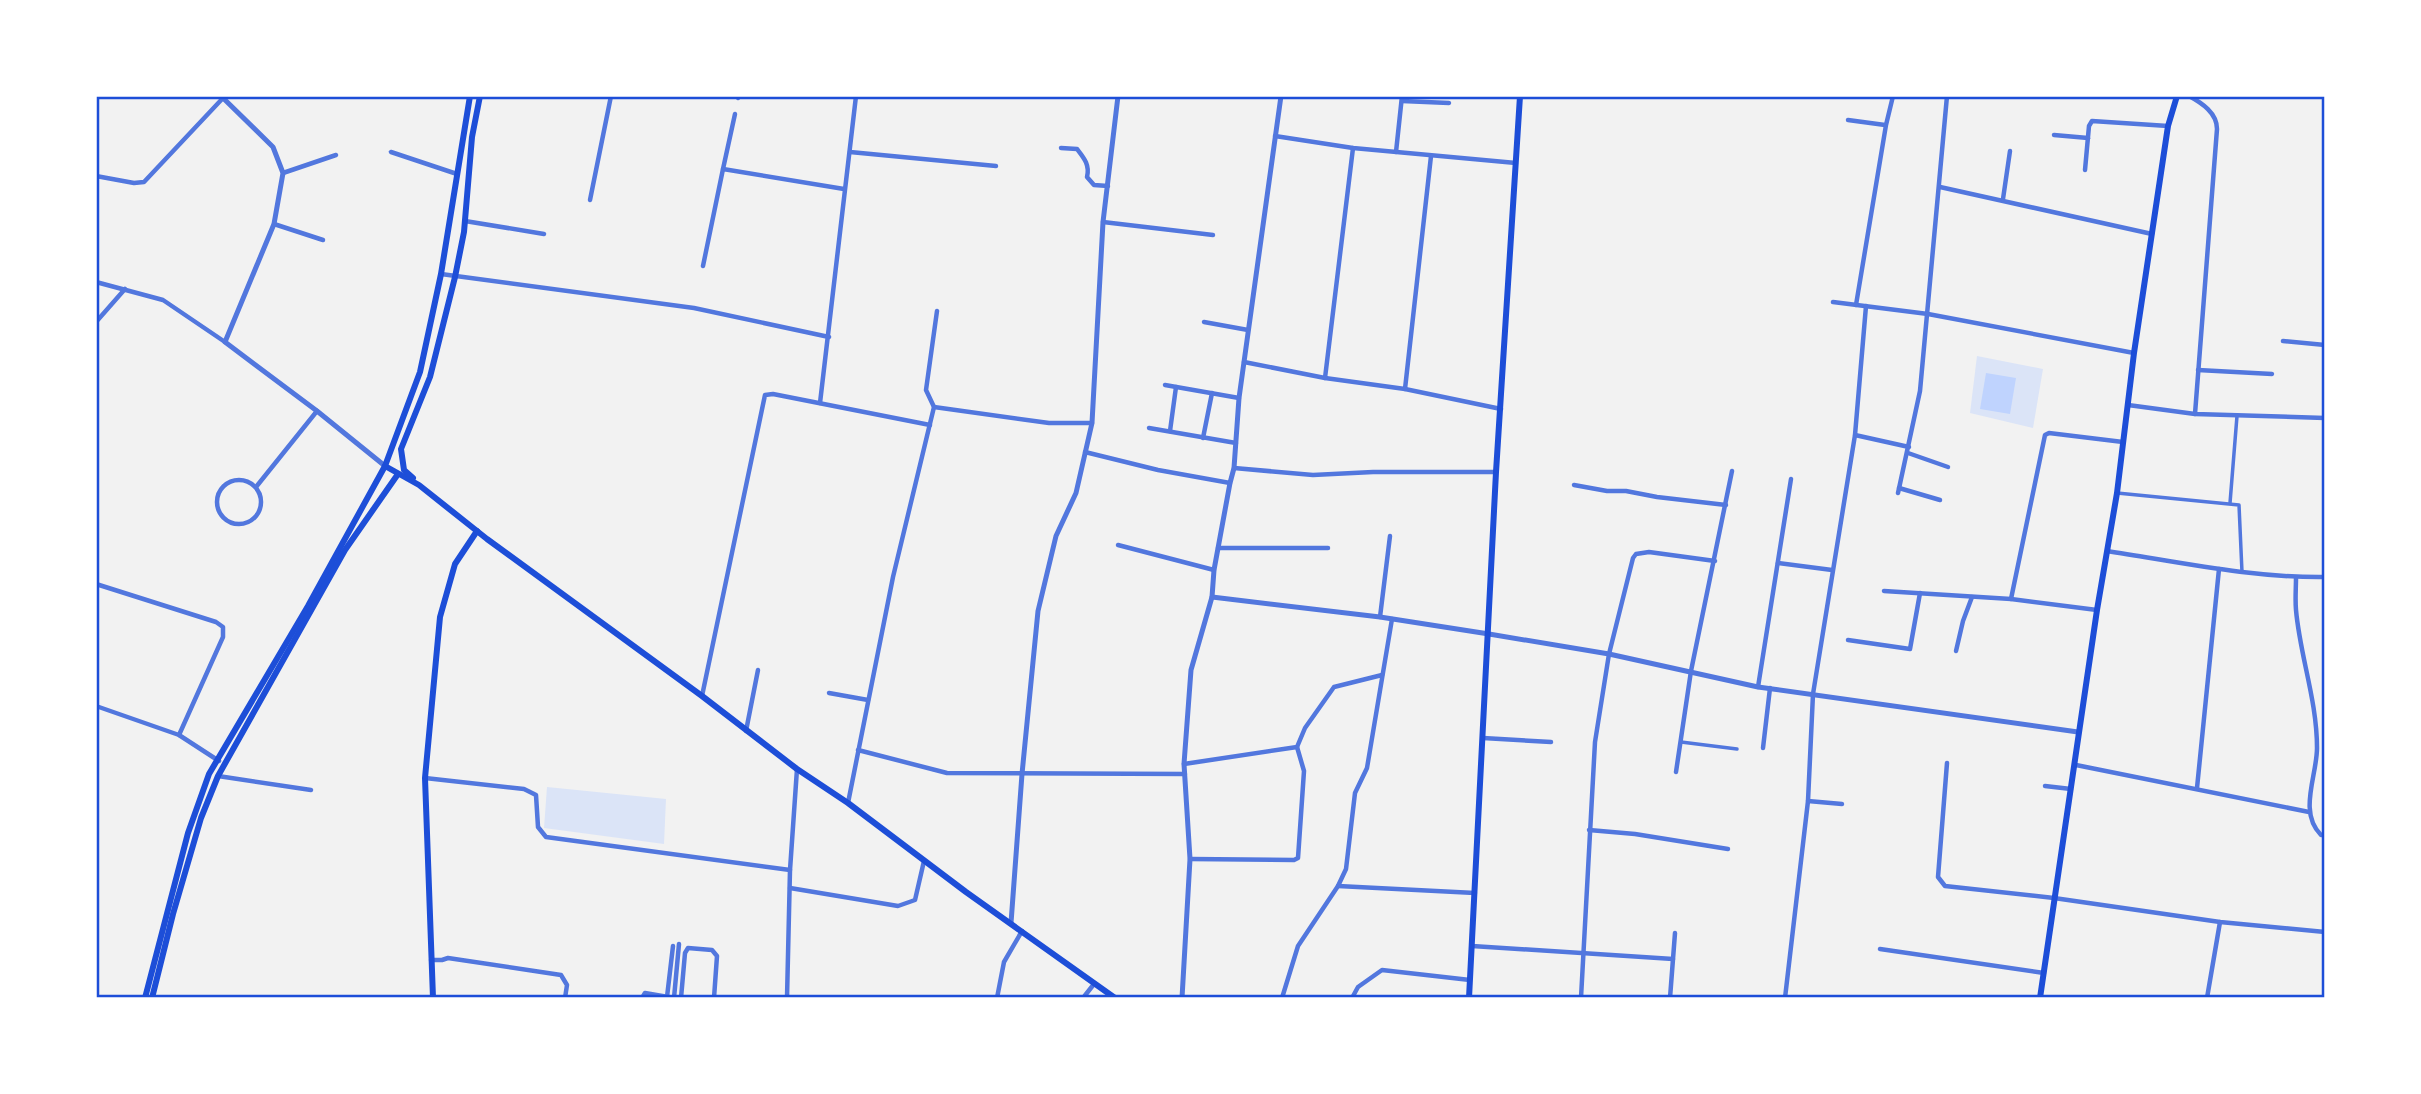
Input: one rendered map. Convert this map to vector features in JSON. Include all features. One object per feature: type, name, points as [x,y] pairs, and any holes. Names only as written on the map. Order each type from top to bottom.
[{"type":"main road","points":[[145,998],[188,833],[209,774],[308,606],[385,466],[419,372],[441,274],[470,96]]},
{"type":"main road","points":[[480,96],[472,137],[465,221],[455,277],[430,377],[401,449],[404,470],[477,531],[702,696],[746,732],[1115,998]]},
{"type":"main road","points":[[1469,998],[1496,472],[1520,96]]},
{"type":"main road","points":[[2040,998],[2076,765],[2078,732],[2117,493],[2134,353],[2168,126],[2177,96]]},
{"type":"main road","points":[[461,148],[472,137]]},
{"type":"main road","points":[[385,466],[419,485]]},
{"type":"main road","points":[[152,998],[201,818],[218,776],[345,550],[398,474]]},
{"type":"main road","points":[[433,998],[425,778],[440,617],[455,564],[477,531]]},
{"type":"street","points":[[590,200],[611,96]]},
{"type":"street","points":[[820,403],[830,337],[856,96]]},
{"type":"street","points":[[1011,923],[1038,611],[1056,536],[1076,493],[1092,423],[1103,222],[1118,96]]},
{"type":"street","points":[[1182,998],[1190,859],[1184,764],[1191,670],[1212,597],[1214,570],[1234,468],[1239,398],[1281,96]]},
{"type":"street","points":[[1856,305],[1893,96]]},
{"type":"street","points":[[1940,500],[1898,491],[1920,391],[1947,96]]},
{"type":"street","points":[[2189,96],[2200,102],[2217,121],[2195,414]]},
{"type":"street","points":[[96,176],[144,182],[222,97],[273,147],[283,173],[274,224],[225,342]]},
{"type":"street","points":[[1396,152],[1402,99],[1449,103]]},
{"type":"street","points":[[703,266],[735,114]]},
{"type":"street","points":[[1848,120],[1886,125]]},
{"type":"street","points":[[2085,170],[2090,124],[2093,121],[2168,126]]},
{"type":"street","points":[[2054,135],[2088,138]]},
{"type":"street","points":[[1275,136],[1353,148],[1516,163]]},
{"type":"street","points":[[1061,148],[1077,149],[1089,170],[1087,177],[1094,185],[1108,186]]},
{"type":"street","points":[[1325,379],[1353,148]]},
{"type":"street","points":[[2003,199],[2010,150]]},
{"type":"street","points":[[391,152],[457,174]]},
{"type":"street","points":[[850,152],[996,166]]},
{"type":"street","points":[[283,173],[336,155]]},
{"type":"street","points":[[1405,389],[1431,156]]},
{"type":"street","points":[[723,169],[844,189]]},
{"type":"street","points":[[1940,187],[2152,234]]},
{"type":"street","points":[[465,221],[544,234]]},
{"type":"street","points":[[1103,222],[1213,234]]},
{"type":"street","points":[[274,224],[323,240]]},
{"type":"street","points":[[441,274],[694,308],[830,337]]},
{"type":"street","points":[[96,282],[163,300],[225,342],[385,466]]},
{"type":"street","points":[[96,322],[126,289]]},
{"type":"street","points":[[1833,302],[1928,314],[2134,353]]},
{"type":"street","points":[[1785,998],[1808,801],[1813,694],[1855,435],[1866,306]]},
{"type":"street","points":[[848,803],[893,577],[934,407],[926,390],[937,311]]},
{"type":"street","points":[[1204,322],[1248,330]]},
{"type":"street","points":[[2283,341],[2325,345]]},
{"type":"street","points":[[1244,362],[1325,379],[1405,389],[1501,409]]},
{"type":"street","points":[[2197,370],[2272,374]]},
{"type":"street","points":[[1165,385],[1239,398]]},
{"type":"street","points":[[1170,431],[1176,387]]},
{"type":"street","points":[[1203,438],[1212,393]]},
{"type":"street","points":[[702,696],[765,395],[773,394],[930,425]]},
{"type":"street","points":[[2128,405],[2195,414],[2325,418]]},
{"type":"street","points":[[934,407],[1049,423],[1092,423]]},
{"type":"street","points":[[256,487],[317,411]]},
{"type":"street","points":[[2230,503],[2237,416]]},
{"type":"street","points":[[1149,428],[1236,443]]},
{"type":"street","points":[[2011,599],[2045,435],[2049,433],[2123,442]]},
{"type":"street","points":[[1855,435],[1908,450],[1948,467]]},
{"type":"street","points":[[1086,452],[1158,470],[1230,483]]},
{"type":"street","points":[[1234,468],[1313,475],[1496,472]]},
{"type":"street","points":[[1676,772],[1691,671],[1732,471]]},
{"type":"street","points":[[1758,687],[1791,479]]},
{"type":"street","points":[[244,480],[256,487],[261,501],[257,516],[251,521],[236,525],[223,518],[217,498],[224,485],[244,480]]},
{"type":"street","points":[[1574,485],[1726,505]]},
{"type":"street","points":[[2117,493],[2230,503],[2241,508],[2242,572]]},
{"type":"street","points":[[1380,617],[1390,536]]},
{"type":"street","points":[[1118,545],[1214,570]]},
{"type":"street","points":[[1218,548],[1328,548]]},
{"type":"street","points":[[2107,551],[2242,572],[2296,578],[2325,577]]},
{"type":"street","points":[[1581,998],[1595,742],[1609,654],[1633,558],[1636,554],[1649,552],[1715,561]]},
{"type":"street","points":[[1778,563],[1832,570]]},
{"type":"street","points":[[2197,788],[2219,569]]},
{"type":"street","points":[[2296,578],[2296,610],[2315,709],[2317,750],[2309,812],[2313,827],[2321,835],[2325,835]]},
{"type":"street","points":[[96,584],[216,622],[223,627],[223,637],[179,735]]},
{"type":"street","points":[[1884,591],[2011,599],[2097,610]]},
{"type":"street","points":[[1848,640],[1910,649],[1920,593]]},
{"type":"street","points":[[1212,597],[1380,617],[1609,654],[1758,687],[2078,732]]},
{"type":"street","points":[[1956,651],[1972,597]]},
{"type":"street","points":[[1282,998],[1298,946],[1338,887],[1346,869],[1355,793],[1367,768],[1392,619]]},
{"type":"street","points":[[746,732],[758,670]]},
{"type":"street","points":[[1190,859],[1298,858],[1304,771],[1297,747],[1305,728],[1334,687],[1382,675]]},
{"type":"street","points":[[1763,748],[1770,688]]},
{"type":"street","points":[[829,693],[868,700]]},
{"type":"street","points":[[96,706],[179,735],[225,764]]},
{"type":"street","points":[[1483,738],[1551,742]]},
{"type":"street","points":[[1681,742],[1737,749]]},
{"type":"street","points":[[1184,764],[1297,747]]},
{"type":"street","points":[[858,750],[947,773],[1185,774]]},
{"type":"street","points":[[1947,763],[1938,877],[1941,884],[2220,922],[2325,932]]},
{"type":"street","points":[[2076,765],[2309,812]]},
{"type":"street","points":[[787,998],[790,870],[797,769]]},
{"type":"street","points":[[218,776],[311,790]]},
{"type":"street","points":[[425,778],[524,789],[536,794],[538,827],[546,837],[790,870]]},
{"type":"street","points":[[2045,786],[2072,789]]},
{"type":"street","points":[[1808,801],[1842,804]]},
{"type":"street","points":[[1589,830],[1634,834],[1728,849]]},
{"type":"street","points":[[790,888],[898,906],[915,900],[924,861]]},
{"type":"street","points":[[1338,887],[1475,893]]},
{"type":"street","points":[[2207,998],[2220,922]]},
{"type":"street","points":[[998,998],[1003,961],[1023,931]]},
{"type":"street","points":[[1670,998],[1675,933]]},
{"type":"street","points":[[672,997],[680,944]]},
{"type":"street","points":[[672,997],[673,946]]},
{"type":"street","points":[[1472,946],[1674,959]]},
{"type":"street","points":[[681,998],[685,953],[688,948],[695,947],[712,950],[717,956],[714,998]]},
{"type":"street","points":[[1880,949],[2044,973]]},
{"type":"street","points":[[430,960],[449,958],[561,975],[567,985],[565,998]]},
{"type":"street","points":[[1352,998],[1358,987],[1382,970],[1470,980]]},
{"type":"street","points":[[1083,998],[1094,984]]},
{"type":"street","points":[[642,996],[672,997]]},
{"type":"shaded area","points":[[1977,356],[2043,369],[2033,428],[1970,413]]},
{"type":"shaded area","points":[[547,787],[666,799],[664,844],[544,828]]},
{"type":"water","points":[[1986,373],[2016,378],[2010,414],[1980,409]]}]
